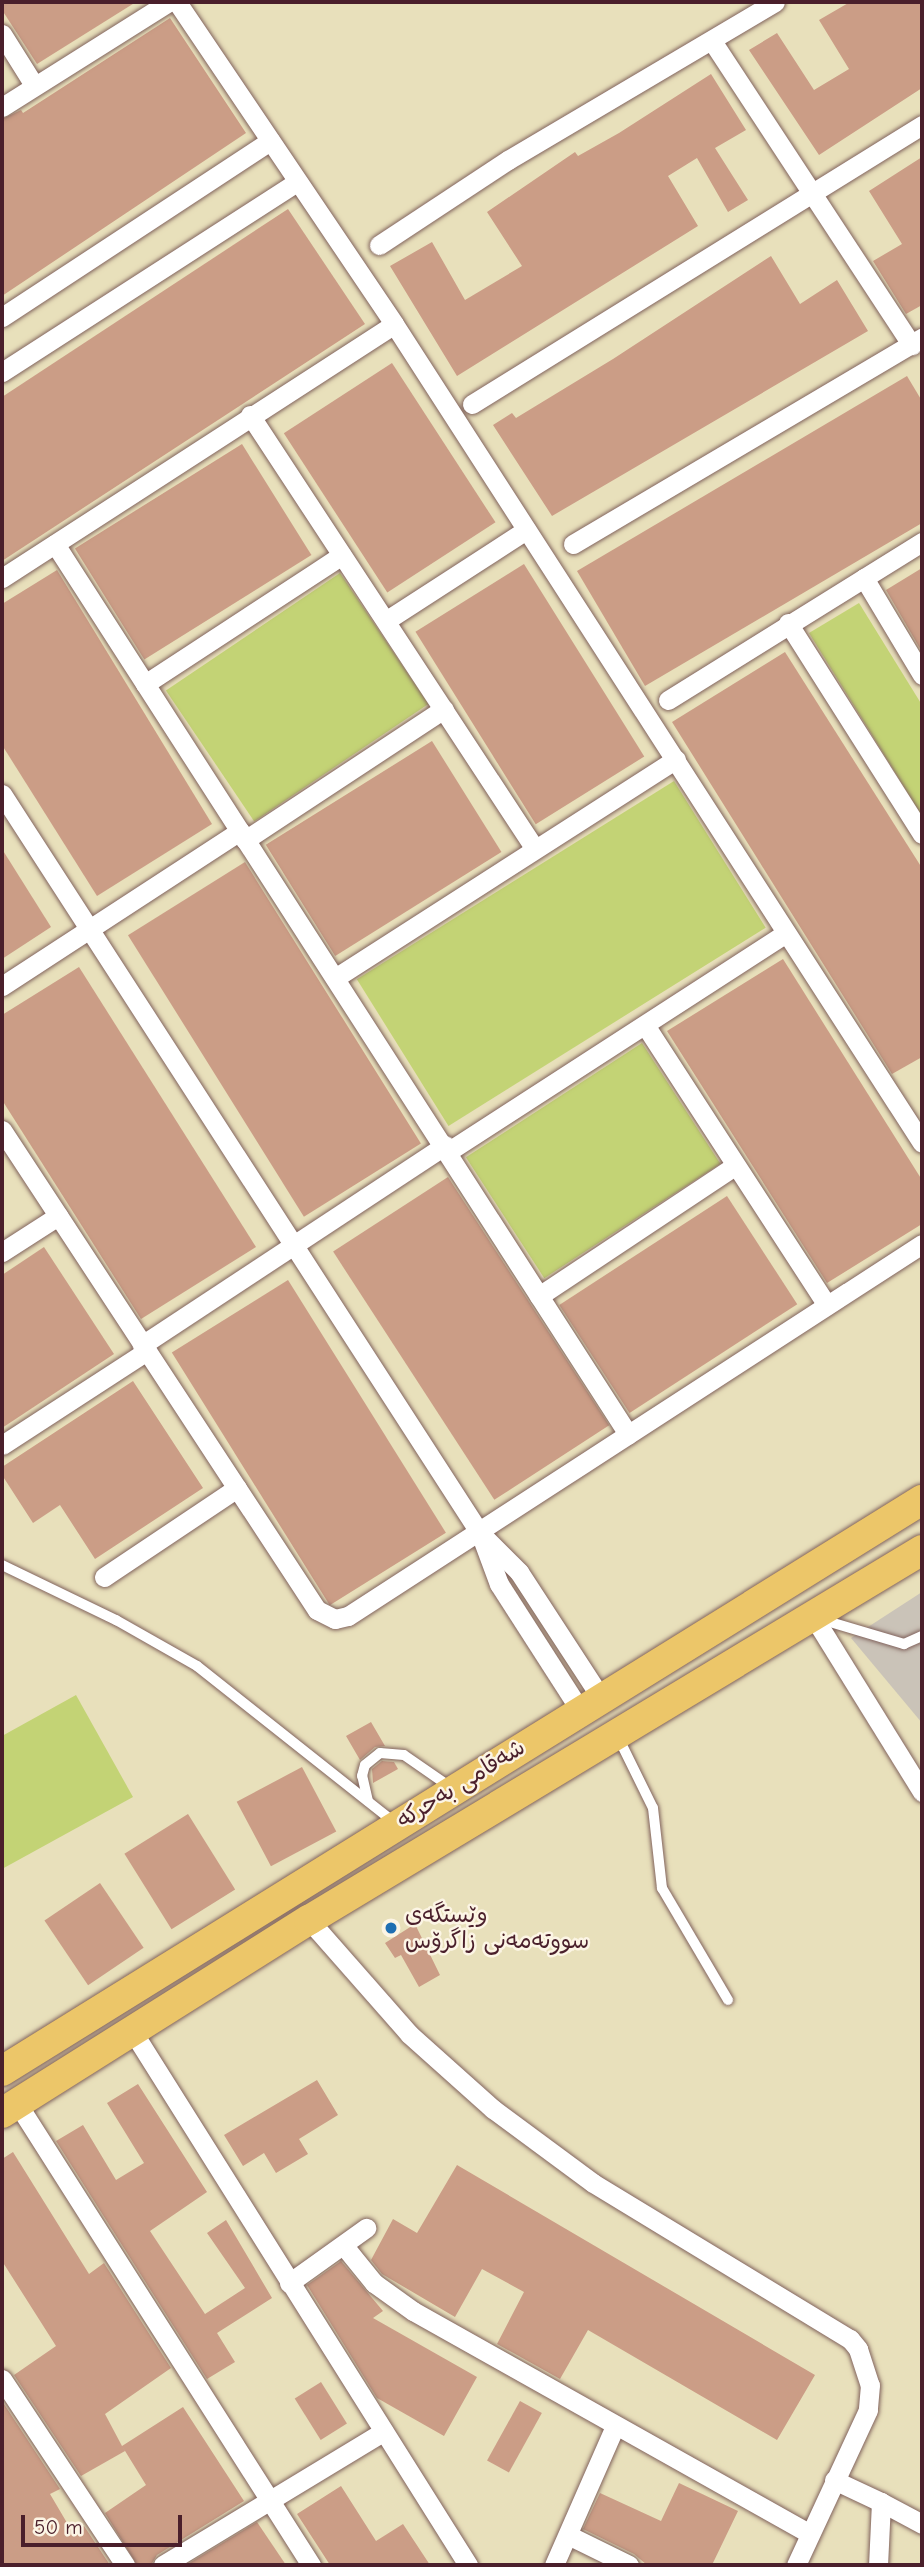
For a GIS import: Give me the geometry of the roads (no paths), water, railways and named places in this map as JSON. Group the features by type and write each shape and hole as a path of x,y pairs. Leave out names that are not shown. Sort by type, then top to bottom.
{"main road":[{"name":"شەقامی بەحرکە","path":"2,2071 922,1500"},
{"name":"شەقامی بەحرکە","path":"9,2108 309,1920 922,1549"}],"street":[{"path":"2,107 169,2"},
{"path":"177,2 394,324 922,1143"},
{"path":"379,244 508,160 775,2"},
{"path":"2,34 34,85"},
{"path":"573,544 919,343 814,194 712,41"},
{"path":"472,404 922,125"},
{"path":"2,317 270,142"},
{"path":"2,372 297,182"},
{"path":"2,578 394,324"},
{"path":"250,415 535,849"},
{"path":"387,620 526,530"},
{"path":"668,700 922,542"},
{"path":"55,544 447,1148 628,1434"},
{"path":"145,684 342,555"},
{"path":"864,578 922,675"},
{"path":"788,623 922,834"},
{"path":"2,986 444,709"},
{"path":"335,978 676,759"},
{"path":"2,794 479,1532 519,1572 591,1704"},
{"path":"2,1445 291,1245 645,1025 785,934"},
{"path":"645,1025 827,1304"},
{"path":"2,1130 317,1610 328,1618 348,1616 922,1244"},
{"path":"539,1296 735,1166"},
{"path":"2,1252 58,1216"},
{"path":"104,1577 237,1488"},
{"path":"813,1616 922,1792"},
{"path":"309,1920 409,2034 493,2109 635,2211 850,2339 868,2372 870,2397 796,2565"},
{"path":"133,2032 468,2565"},
{"path":"9,2108 311,2565"},
{"path":"289,2283 366,2228"},
{"path":"344,2246 393,2298 615,2426 809,2533"},
{"path":"2,2379 125,2565"},
{"path":"554,2565 615,2426"},
{"path":"163,2565 384,2431"},
{"path":"834,2480 922,2524"},
{"path":"878,2565 881,2502"},
{"path":"568,2535 629,2565"}],"lane":[{"path":"2,1565 116,1620 197,1667 397,1824"},
{"path":"813,1616 904,1644 922,1636"},
{"path":"617,1734 653,1808 662,1888 728,2000"},
{"path":"368,1801 362,1776 365,1765 380,1754 404,1755 453,1789"}],"place":[{"name":"وێستگەی سووتەمەنی زاگرۆس","path":"391,1928"}]}
